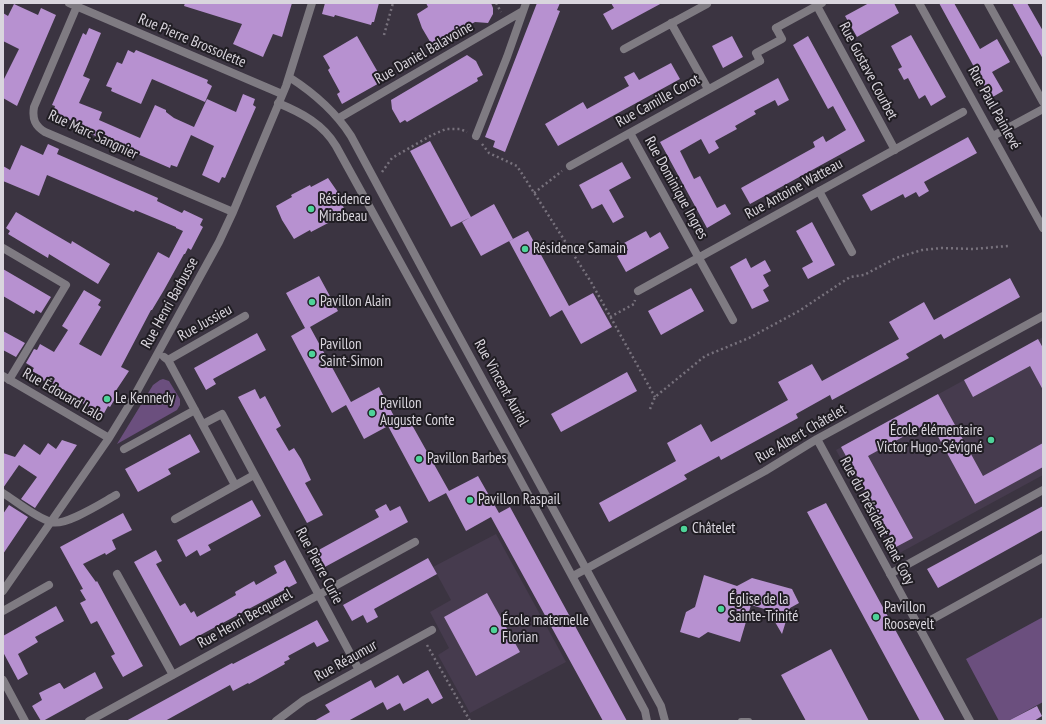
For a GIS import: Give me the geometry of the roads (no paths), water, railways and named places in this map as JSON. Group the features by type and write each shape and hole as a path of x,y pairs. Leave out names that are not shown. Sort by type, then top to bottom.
{"street":[{"name":"Rue Pierre Brossolette","path":"69,3 282,94"},
{"name":"Rue Henri Barbusse","path":"3,591 109,438 158,354 219,242 289,77 312,3"},
{"path":"476,136 507,57 526,3"},
{"name":"Rue Paul Painlevé","path":"920,3 1043,228"},
{"path":"988,3 1043,102"},
{"path":"624,49 707,4"},
{"name":"Rue Camille Corot","path":"570,166 760,61 756,53 782,39 776,28 820,4"},
{"name":"Rue Gustave Courbet","path":"820,4 895,150"},
{"name":"Rue Marc Sangnier","path":"77,6 34,107 33,114 38,127 45,132 233,212"},
{"name":"Rue Daniel Balavoine","path":"339,118 522,11"},
{"path":"672,23 708,89"},
{"name":"Rue Vincent Auriol","path":"289,77 318,97 339,118 351,136 444,310 661,706 665,721"},
{"name":"Rue Vincent Auriol","path":"278,103 306,116 322,128 333,140 573,576 645,711 647,721"},
{"path":"993,136 1043,108"},
{"name":"Rue Antoine Watteau","path":"638,291 963,112"},
{"name":"Rue Dominique Ingres","path":"630,132 732,320"},
{"path":"819,191 852,252"},
{"path":"3,248 66,285 6,378"},
{"name":"Rue Jussieu","path":"158,354 168,360 245,316"},
{"name":"Rue Albert Châtelet","path":"573,576 765,471 817,439 1043,316"},
{"path":"168,360 236,486"},
{"name":"Rue Édouard Lalo","path":"6,378 109,438"},
{"path":"124,449 195,410"},
{"name":"Rue Pierre Curie","path":"203,424 222,414 359,670"},
{"name":"Rue du Président René Coty","path":"817,439 970,721"},
{"path":"176,519 254,475"},
{"path":"890,574 1043,490"},
{"path":"3,493 50,522 56,523 65,522 116,495"},
{"name":"Rue Henri Becquerel","path":"89,721 416,542"},
{"path":"918,627 1043,558"},
{"path":"117,574 172,675"},
{"path":"3,611 49,585"},
{"name":"Rue Réaumur","path":"276,721 304,700 432,630"},
{"path":"3,680 25,721"}],"lane":[{"path":"741,721 749,721"}],"place":[{"name":"Résidence Mirabeau","path":"311,209"},
{"name":"Résidence Samain","path":"525,249"},
{"name":"Pavillon Alain","path":"312,302"},
{"name":"Pavillon Saint-Simon","path":"312,354"},
{"name":"Le Kennedy","path":"107,399"},
{"name":"Pavillon Auguste Conte","path":"372,413"},
{"name":"École élémentaire Victor Hugo-Sévigné","path":"991,440"},
{"name":"Pavillon Barbes","path":"419,459"},
{"name":"Pavillon Raspail","path":"470,500"},
{"name":"Châtelet","path":"684,529"},
{"name":"Église de la Sainte-Trinité","path":"721,609"},
{"name":"Pavillon Roosevelt","path":"876,617"},
{"name":"École maternelle Florian","path":"494,630"}]}
